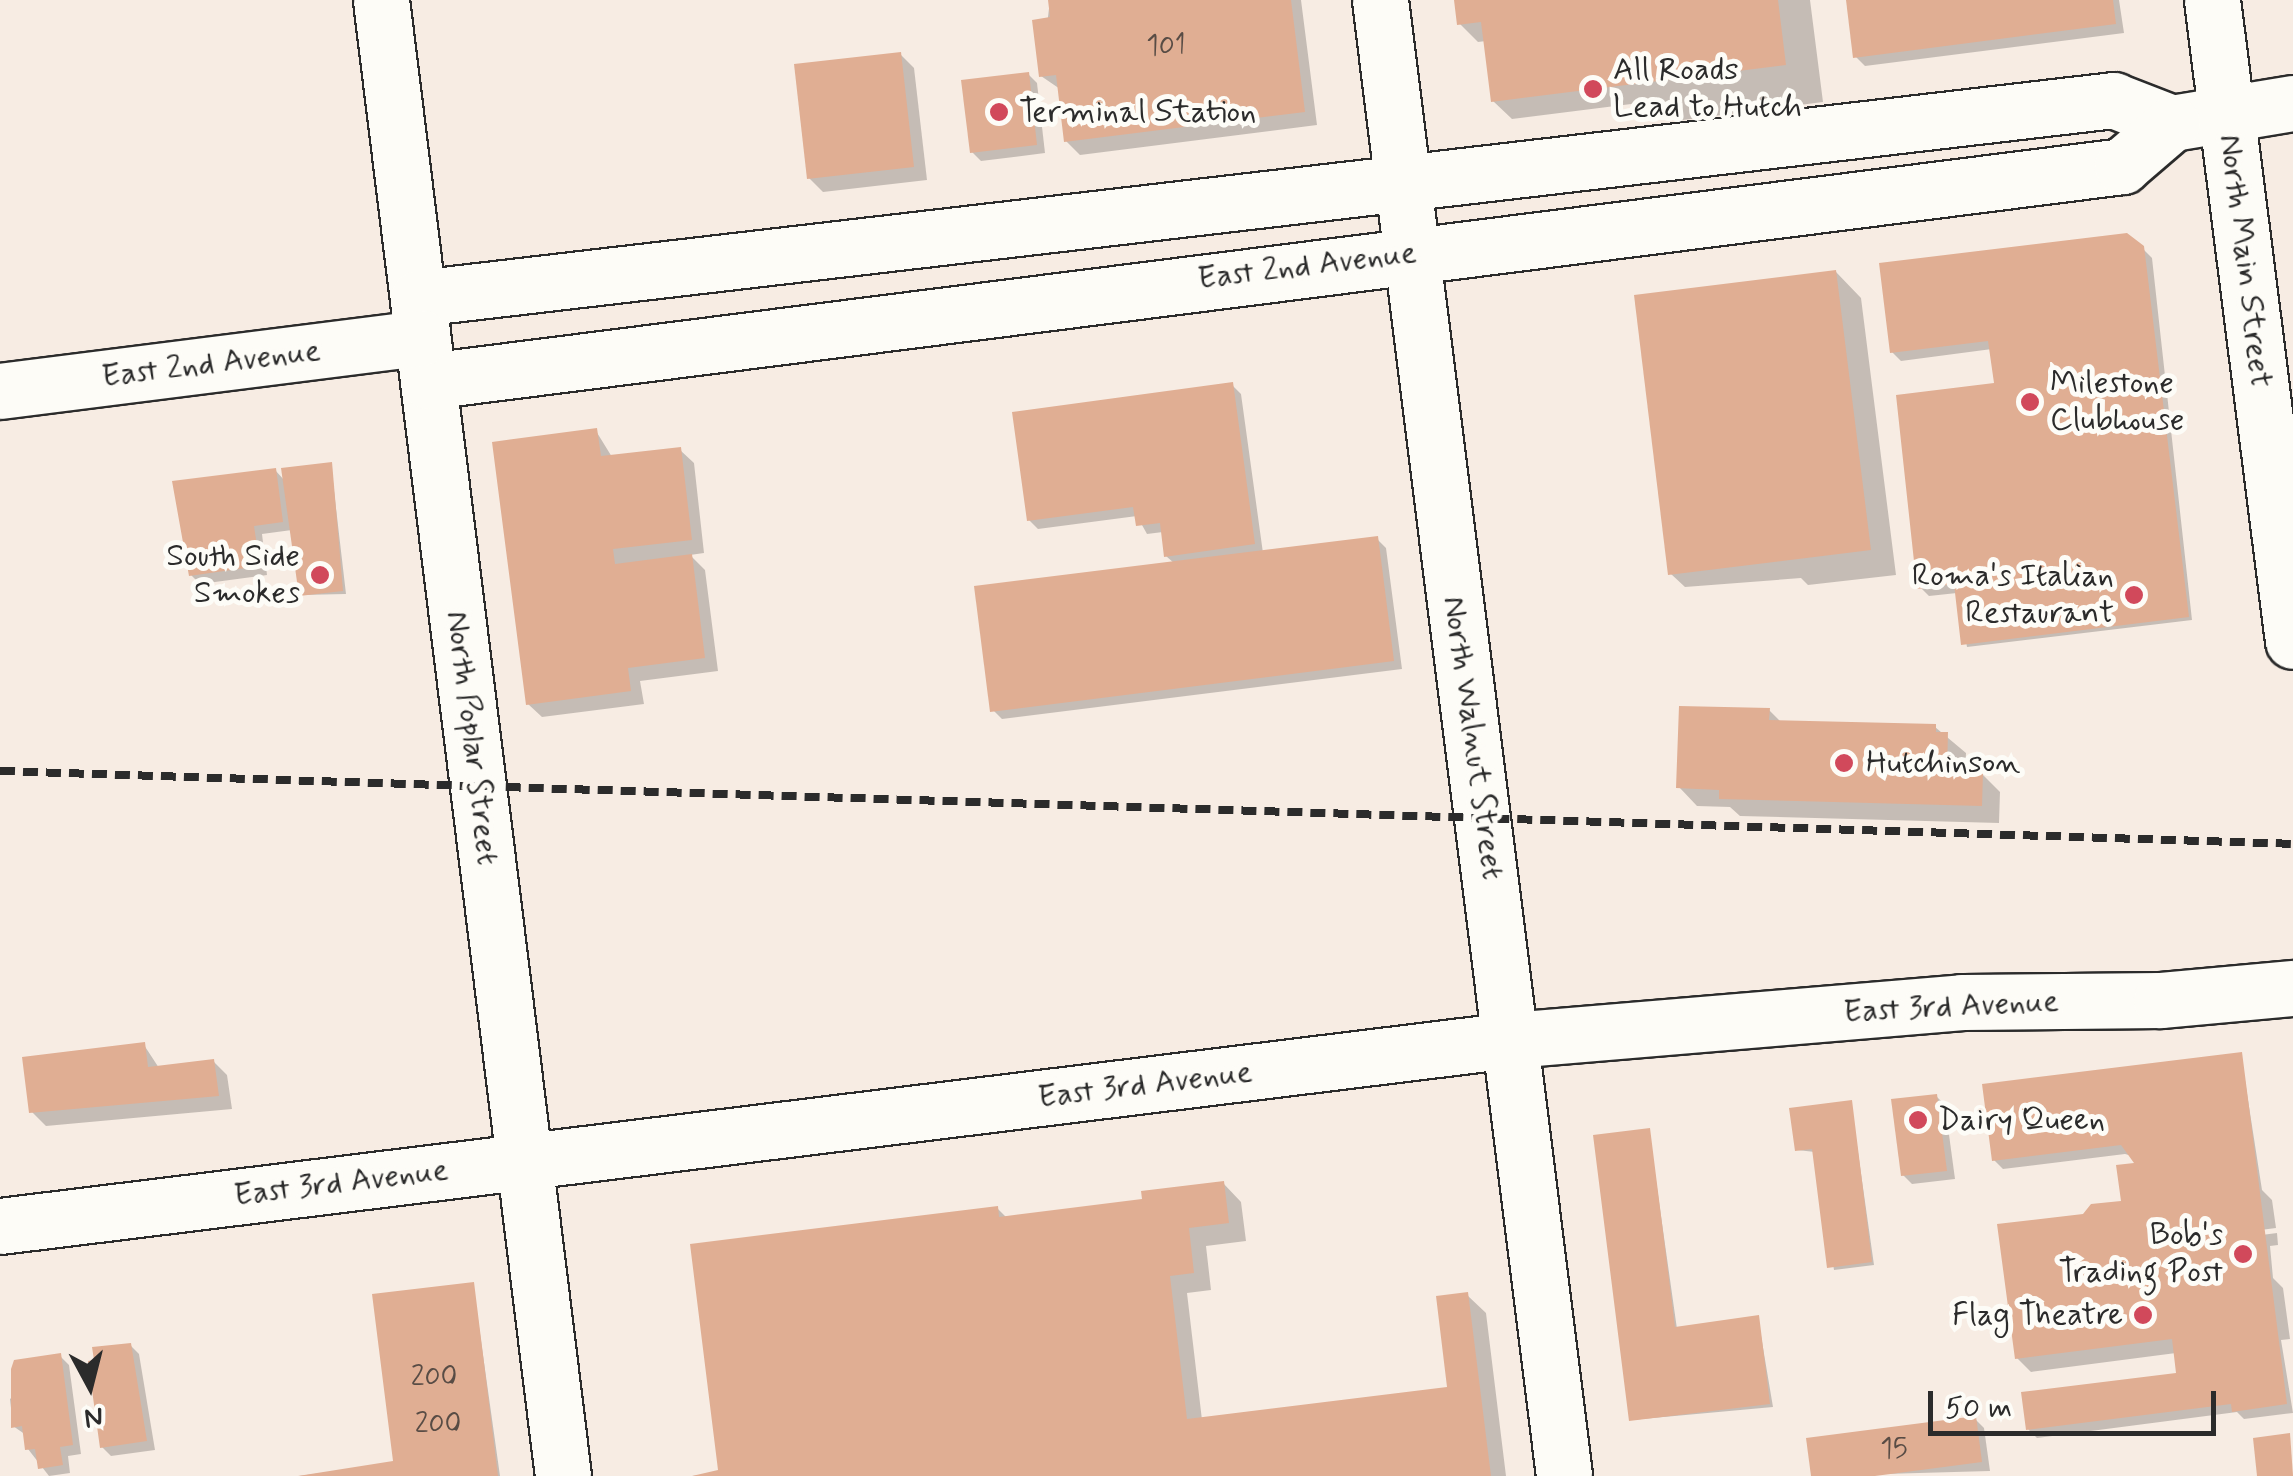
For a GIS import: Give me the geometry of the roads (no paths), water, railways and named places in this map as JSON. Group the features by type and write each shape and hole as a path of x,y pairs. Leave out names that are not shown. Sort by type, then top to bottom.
{"street":[{"name":"North Poplar Street","path":"381,0 563,1476"},
{"name":"North Walnut Street","path":"1380,0 1464,711 1511,1040 1564,1476"},
{"name":"North Main Street","path":"2212,0 2293,640"},
{"name":"East 2nd Avenue","path":"423,339 1402,183 2113,100 2172,123 2292,106"},
{"name":"East 2nd Avenue","path":"0,391 423,339 1411,252 2122,166 2172,123"},
{"name":"East 3rd Avenue","path":"0,1226 1511,1040 1962,1002 2161,1000 2293,988"}],"railway":[{"path":"0,771 2293,844"}],"place":[{"name":"All Roads Lead to Hutch","path":"1593,89"},
{"name":"Terminal Station","path":"999,112"},
{"name":"Milestone Clubhouse","path":"2030,402"},
{"name":"South Side Smokes","path":"320,575"},
{"name":"Roma's Italian Restaurant","path":"2134,595"},
{"name":"Hutchinson","path":"1844,763"},
{"name":"Dairy Queen","path":"1918,1120"},
{"name":"Bob's Trading Post","path":"2243,1254"},
{"name":"Flag Theatre","path":"2143,1315"}]}
